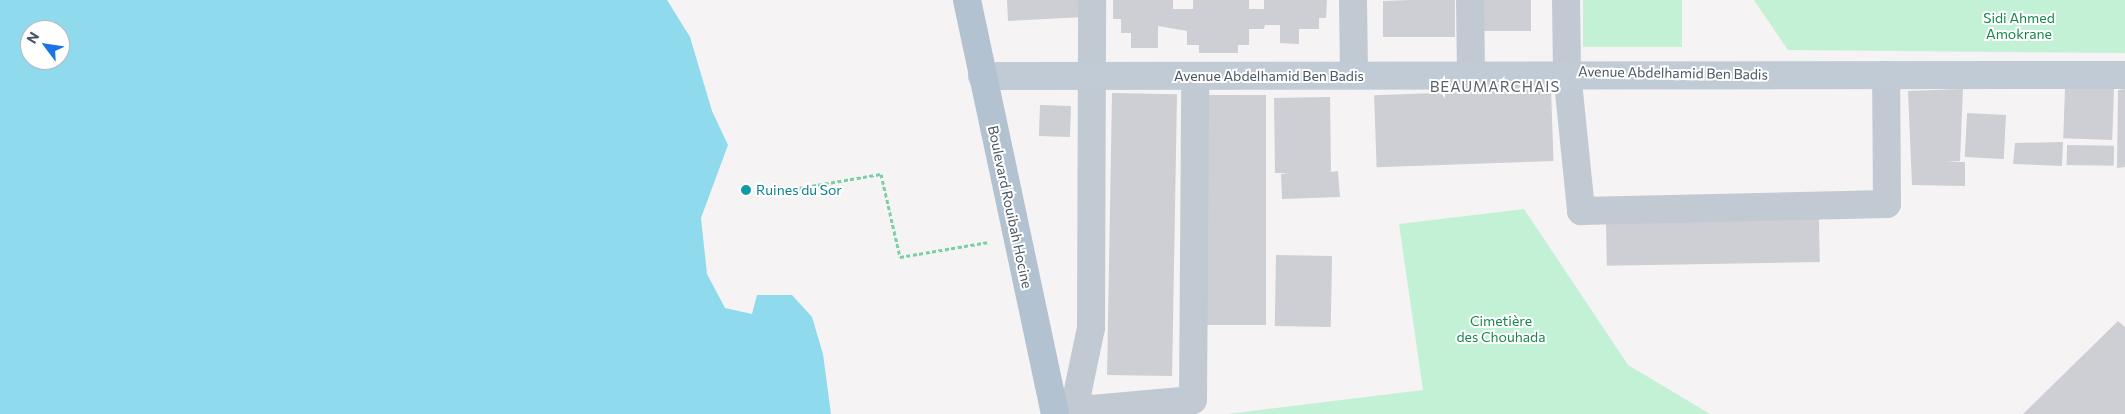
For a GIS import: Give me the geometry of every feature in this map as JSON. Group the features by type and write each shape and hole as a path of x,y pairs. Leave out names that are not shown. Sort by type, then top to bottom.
{"main road":[{"name":"Boulevard Rouibah Hocine","path":"967,0 1016,236 1068,411"},
{"name":"Avenue Abdelhamid Ben Badis","path":"982,76 1354,76 1566,72 2125,75"}],"street":[{"path":"1092,0 1091,328 1068,411 1193,400 1195,76"},
{"path":"1353,0 1354,76"},
{"path":"1470,0 1471,75"},
{"path":"1566,0 1566,72 1581,211 1887,204 1886,75"}],"path":[{"path":"799,188 881,174 900,257 1016,236"}],"green space":[{"path":"1583,0 1682,0 1682,47 1583,47"},
{"name":"Sidi Ahmed Amokrane","path":"1754,0 2125,0 2125,53 1788,50"},
{"name":"Cimetière des Chouhada","path":"1524,209 1628,365 1710,414 1227,414 1423,390 1399,224"}],"water":[{"path":"0,0 667,0 690,37 712,111 728,145 701,218 707,274 725,308 752,314 757,295 792,295 812,317 823,354 831,414 0,414"}],"building":[{"path":"1007,0 1083,0 1084,17 1008,21"},
{"path":"1113,0 1173,0 1173,9 1193,9 1193,0 1249,0 1249,9 1264,9 1264,0 1327,0 1326,18 1319,18 1319,29 1299,29 1299,44 1280,43 1280,25 1265,25 1264,29 1249,29 1249,45 1238,45 1238,53 1199,53 1199,45 1187,45 1187,31 1158,26 1158,48 1131,48 1131,33 1121,33 1121,19 1113,19"},
{"path":"1455,0 1455,37 1383,37 1383,1"},
{"path":"1482,0 1531,0 1531,31 1482,31"},
{"path":"2065,87 2114,89 2112,140 2063,138"},
{"path":"1551,89 1554,161 1377,167 1374,95"},
{"path":"1963,89 1960,161 1946,162 1965,162 1965,186 1912,185 1908,91"},
{"path":"2125,89 2125,167 2117,168 2118,90"},
{"path":"1112,93 1177,94 1172,376 1107,375"},
{"path":"1207,95 1266,95 1266,325 1207,325"},
{"path":"1330,97 1331,172 1338,171 1340,197 1282,199 1281,174 1289,173 1275,173 1274,98"},
{"path":"1040,105 1071,106 1070,137 1039,136"},
{"path":"1967,113 2006,115 2004,159 1965,157"},
{"path":"2063,142 2062,166 2013,164 2015,143"},
{"path":"2067,145 2114,146 2114,166 2067,165"},
{"path":"1819,218 1820,262 1607,266 1606,222"},
{"path":"1276,255 1332,256 1331,327 1275,326"},
{"path":"2118,321 2125,327 2125,414 2023,414"}],"place":[{"name":"Ruines du Sor","path":"746,190"}],"district":[{"name":"BEAUMARCHAIS","path":"1495,87"}]}
